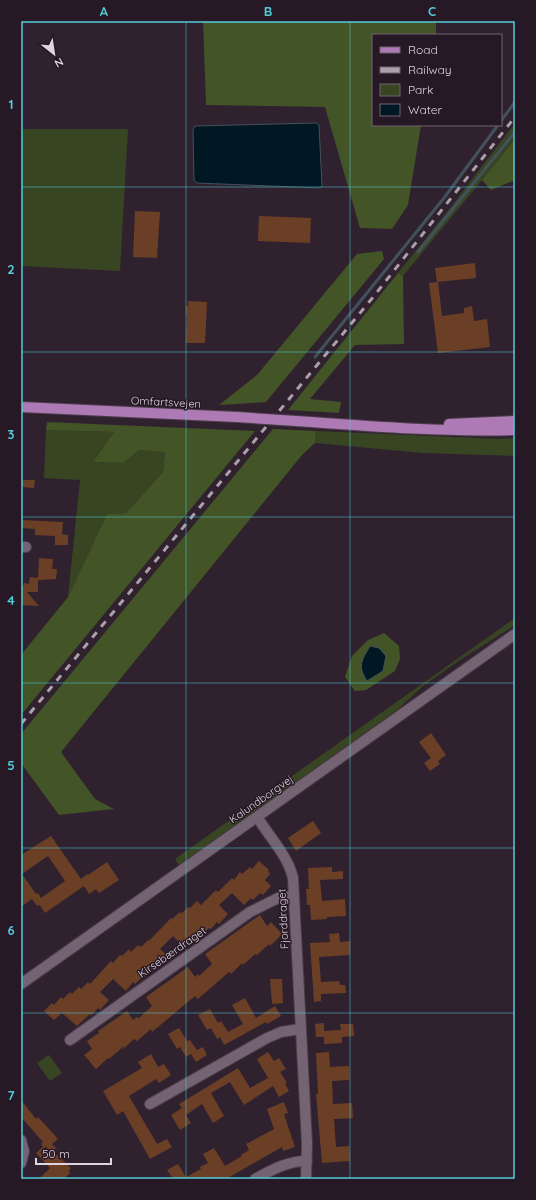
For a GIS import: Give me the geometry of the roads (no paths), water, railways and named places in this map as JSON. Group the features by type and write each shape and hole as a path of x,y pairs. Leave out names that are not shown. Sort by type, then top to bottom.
{"main road":[{"name":"Omfartsvejen","path":"21,407 237,417 388,428 464,431 515,430"},
{"name":"Omfartsvejen","path":"310,422 463,424 515,421"}],"street":[{"name":"Kalundborgvej","path":"21,984 515,634"},
{"name":"Fjorddraget","path":"257,817 289,866 293,878 307,1161 306,1179"},
{"name":"Kirsebærdraget","path":"70,1040 250,912 280,897 294,896"},
{"path":"150,1104 267,1038 281,1032 300,1029"},
{"path":"21,1140 24,1151 21,1163"},
{"path":"255,1179 286,1164 296,1161 307,1161"}],"water":[{"path":"316,123 319,125 322,186 319,188 197,183 194,180 193,130 195,126"},
{"path":"370,646 379,648 386,656 383,671 367,681 361,667 363,659"}],"waterway":[{"path":"502,120 515,102"},
{"path":"315,357 444,198 497,126"},
{"path":"418,252 515,132"}],"railway":[{"path":"21,724 374,296 515,117"}]}
